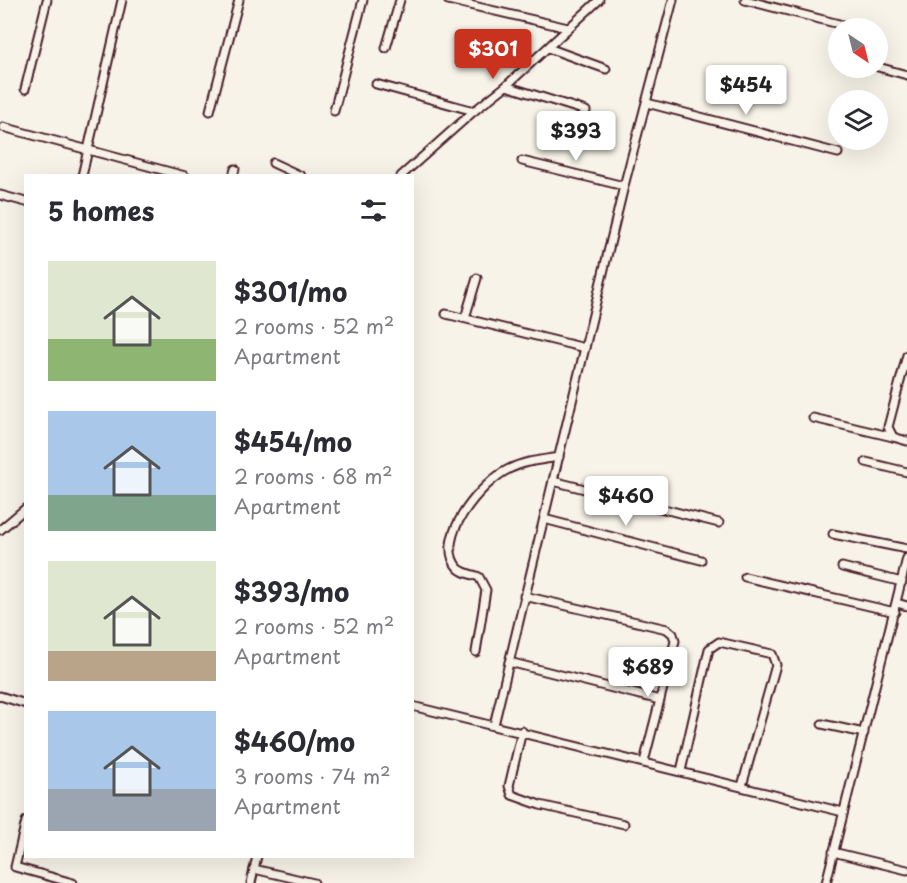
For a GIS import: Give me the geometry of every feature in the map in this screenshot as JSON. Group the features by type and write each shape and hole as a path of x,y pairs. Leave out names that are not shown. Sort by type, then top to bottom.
{"street":[{"path":"26,89 47,0"},
{"path":"83,174 123,0"},
{"path":"210,111 239,0"},
{"path":"334,111 363,0"},
{"path":"386,48 400,0"},
{"path":"448,0 568,28"},
{"path":"403,174 474,111 506,86 599,0"},
{"path":"494,725 624,186 673,0"},
{"path":"745,0 828,21"},
{"path":"548,48 606,69"},
{"path":"888,70 907,75"},
{"path":"376,84 474,111"},
{"path":"506,86 586,111"},
{"path":"647,103 838,153"},
{"path":"3,127 178,174"},
{"path":"522,161 624,186"},
{"path":"273,163 297,174"},
{"path":"0,195 24,201"},
{"path":"465,318 477,278"},
{"path":"446,314 585,348"},
{"path":"893,437 888,428 907,355"},
{"path":"813,418 907,441"},
{"path":"476,652 486,590 479,577 463,572 456,564 452,546 458,523 470,502 508,469 559,457"},
{"path":"866,462 907,472"},
{"path":"553,481 719,523"},
{"path":"0,530 24,510"},
{"path":"544,519 701,560"},
{"path":"833,534 907,549"},
{"path":"826,883 907,558"},
{"path":"842,567 902,582"},
{"path":"745,577 895,612"},
{"path":"524,596 667,629 673,634 675,641 644,762"},
{"path":"897,603 907,606"},
{"path":"681,771 709,649 719,642 772,654 776,665 742,786"},
{"path":"509,663 660,700"},
{"path":"0,696 24,703"},
{"path":"414,706 522,731 843,812"},
{"path":"822,724 864,733"},
{"path":"522,731 508,786 512,795 540,805 624,824"},
{"path":"24,829 15,867 73,883"},
{"path":"834,852 907,870"},
{"path":"251,883 257,858"},
{"path":"254,869 314,883"}]}
